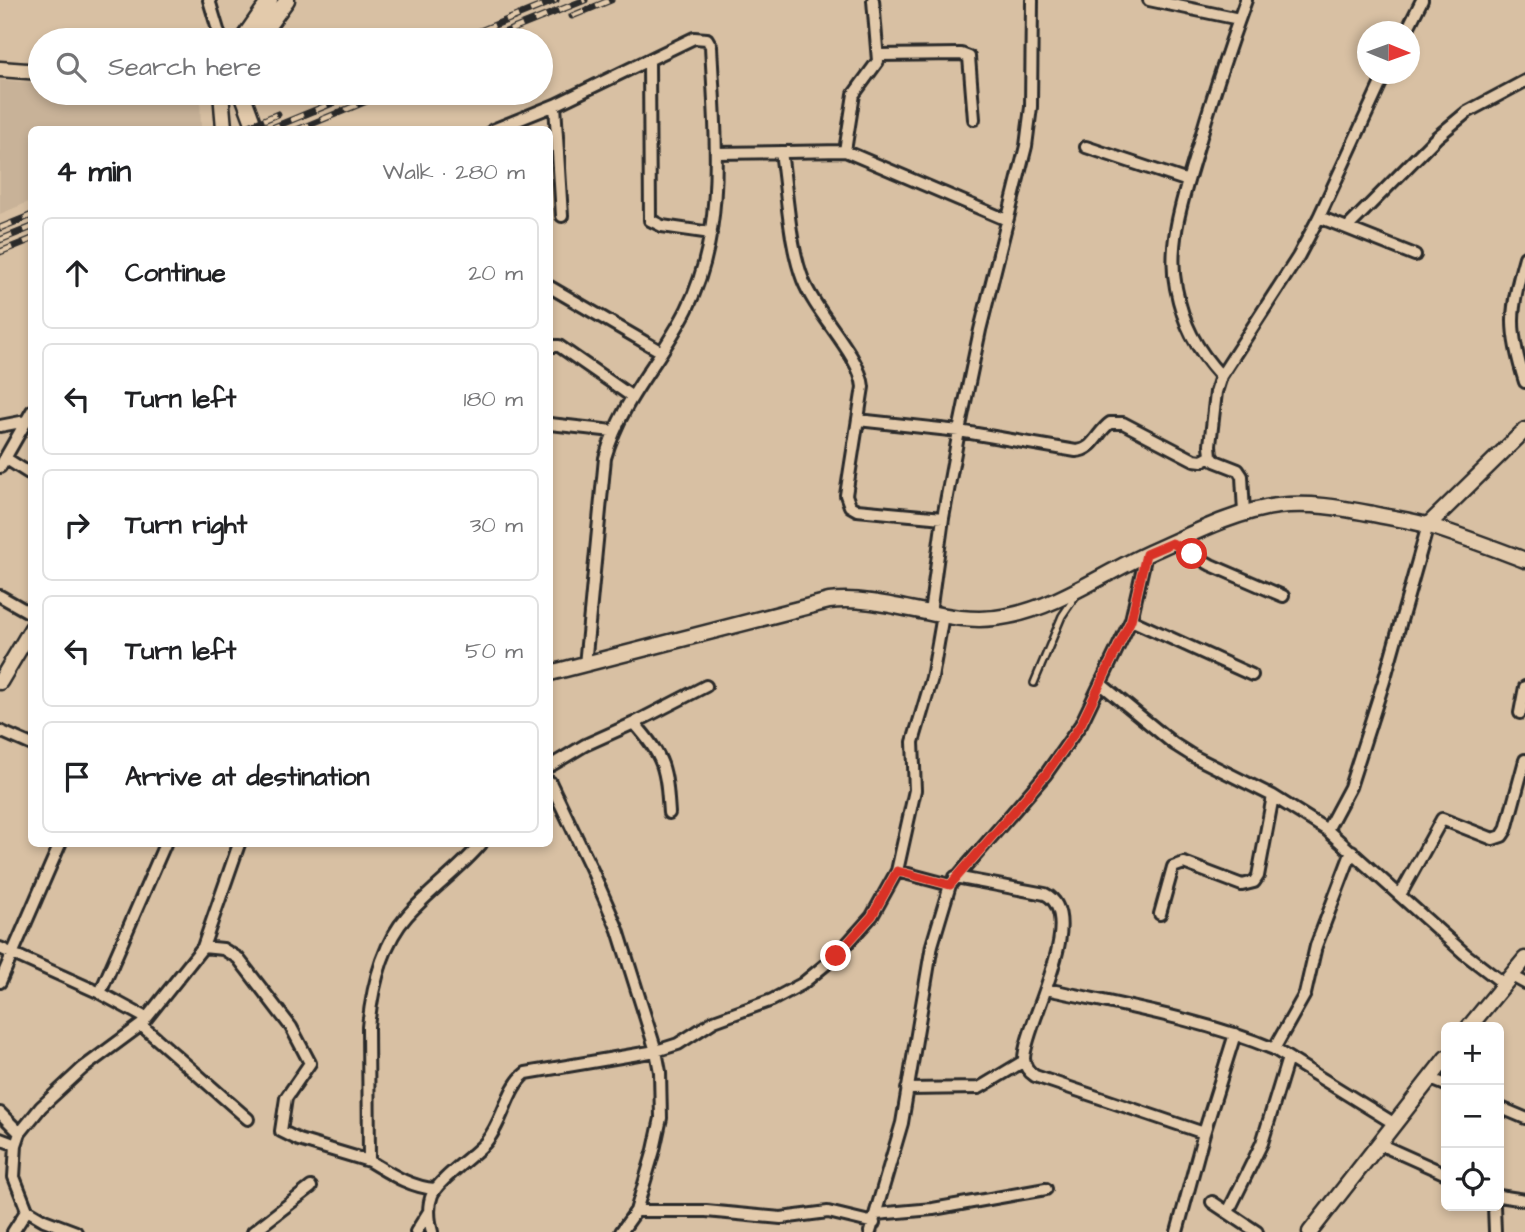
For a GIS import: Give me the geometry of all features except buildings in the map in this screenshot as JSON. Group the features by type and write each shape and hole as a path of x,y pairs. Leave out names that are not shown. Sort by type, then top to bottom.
{"street":[{"path":"209,0 217,28"},
{"path":"250,28 270,0"},
{"path":"267,28 287,0"},
{"path":"845,151 853,94 876,66 878,55 873,0"},
{"path":"416,1232 428,1213 435,1189 485,1143 505,1112 514,1084 526,1073 656,1051 690,1038 714,1021 772,1000 802,984 836,956 872,916 897,871 915,790 913,742 932,678 943,518 980,330 1026,146 1031,107 1032,0"},
{"path":"1150,0 1239,19"},
{"path":"1221,376 1201,354 1187,327 1175,286 1174,255 1176,228 1188,181 1246,0"},
{"path":"1412,21 1422,0"},
{"path":"503,126 555,105 694,38 708,39 711,46 716,153 711,233 700,281 686,312 631,396 612,431 605,458 585,665"},
{"path":"878,55 961,54 969,57 974,120"},
{"path":"649,61 650,220 662,226 711,233"},
{"path":"0,69 28,71"},
{"path":"1347,228 1437,137 1467,112 1525,81"},
{"path":"1244,513 1242,477 1238,470 1215,461 1211,456 1213,412 1221,376 1298,257 1380,84"},
{"path":"222,105 225,126"},
{"path":"246,105 252,120"},
{"path":"555,105 562,216"},
{"path":"1086,148 1188,181"},
{"path":"716,153 845,151 1007,220"},
{"path":"781,152 796,257 802,279 825,320 859,367 862,377 863,387 846,495 850,506 858,510 943,518"},
{"path":"1319,217 1415,255"},
{"path":"1525,257 1512,316 1516,352 1525,382"},
{"path":"553,289 660,351"},
{"path":"553,346 559,346 631,396"},
{"path":"0,426 28,416"},
{"path":"28,418 2,463 28,473"},
{"path":"858,420 959,431 1084,450 1104,427 1110,423 1122,423 1194,460 1202,461 1211,456"},
{"path":"553,424 612,431"},
{"path":"1327,830 1350,787 1384,681 1428,525 1525,430"},
{"path":"553,672 829,601 850,599 937,614 1007,617 1081,589 1146,554 1244,513 1276,506 1326,505 1428,525 1525,560"},
{"path":"1172,543 1211,565 1283,596"},
{"path":"873,1223 902,1124 932,945 952,881 1063,753 1101,684 1131,620 1146,554"},
{"path":"0,596 28,612"},
{"path":"1131,620 1252,675"},
{"path":"0,682 28,635"},
{"path":"1101,684 1174,744 1273,796 1327,830 1465,954 1514,981"},
{"path":"553,764 585,745 706,686"},
{"path":"1520,713 1525,687"},
{"path":"634,723 652,743 664,764 669,813"},
{"path":"0,731 28,743"},
{"path":"1400,895 1442,819 1493,839 1502,836 1525,760"},
{"path":"553,788 593,870 618,930 656,1051 661,1083 661,1118 636,1211 621,1232"},
{"path":"1160,914 1174,867 1179,863 1242,885 1254,882 1258,876 1273,796"},
{"path":"0,982 59,847"},
{"path":"100,993 164,847"},
{"path":"76,1232 44,1220 27,1210 14,1177 16,1145 20,1133 41,1107 83,1069 144,1021 203,947 238,847"},
{"path":"369,1161 368,1027 374,985 383,959 405,918 462,866 478,847"},
{"path":"1274,1049 1305,994 1315,946 1352,851"},
{"path":"897,871 1045,894 1052,899 1059,917 1059,936 1047,989 1026,1045 1024,1061 1027,1069 1035,1076 1204,1133"},
{"path":"203,947 223,949 238,958 291,1027 310,1063 286,1098 281,1131 299,1140 369,1161 419,1188 435,1189"},
{"path":"0,948 100,993 144,1021 248,1119"},
{"path":"1474,1022 1514,981 1525,959"},
{"path":"1047,989 1234,1034 1274,1049 1395,1124"},
{"path":"1177,1232 1234,1034"},
{"path":"1228,1212 1262,1143 1288,1058"},
{"path":"907,1089 979,1088 1024,1061"},
{"path":"1310,1232 1441,1065"},
{"path":"1431,1079 1441,1083"},
{"path":"1504,1109 1525,1118"},
{"path":"0,1113 20,1133"},
{"path":"0,1139 16,1145"},
{"path":"1379,1144 1441,1172"},
{"path":"253,1232 311,1187"},
{"path":"636,1211 706,1211 781,1218 828,1212 873,1223 933,1209 1046,1189"},
{"path":"1504,1197 1525,1200"},
{"path":"1212,1202 1257,1232"},
{"path":"13,1232 27,1210"},
{"path":"1494,1211 1495,1232"},
{"path":"428,1213 432,1232"}],"lane":[{"path":"1034,683 1062,616 1081,589"}],"shaded area":[{"path":"0,80 28,82 28,105 200,105 201,126 28,126 28,202 0,214"}],"railway":[{"path":"487,28 556,0"},
{"path":"516,28 585,0"},
{"path":"572,16 611,0"},
{"path":"277,126 328,105"},
{"path":"307,126 357,105"},
{"path":"250,126 278,114"},
{"path":"0,228 28,217"},
{"path":"0,240 28,229"},
{"path":"0,252 28,241"}],"route":[{"path":"836,956 872,916 897,871 950,885 1046,774 1081,724 1131,620 1146,554 1172,543 1192,554"}]}
